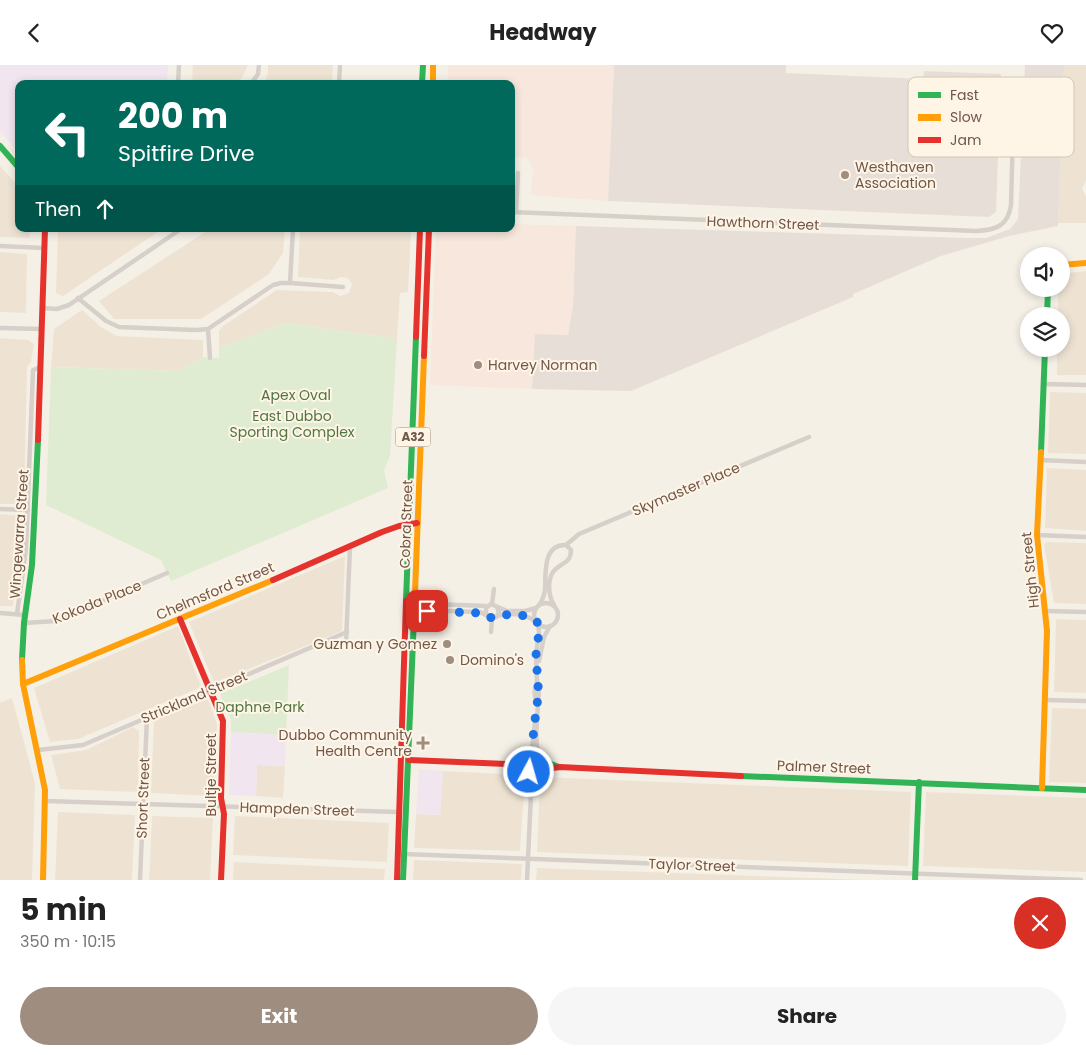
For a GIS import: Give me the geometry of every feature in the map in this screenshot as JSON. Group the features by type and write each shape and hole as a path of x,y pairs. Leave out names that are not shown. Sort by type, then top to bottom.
{"main road":[{"path":"422,80 423,65"},
{"path":"433,80 434,65"},
{"path":"0,147 15,164"},
{"name":"Wingewarra Street","path":"43,880 44,783 23,683 22,661 24,623 32,565 35,510 44,232"},
{"name":"Cobra Street","path":"397,880 408,523 420,232"},
{"name":"Cobra Street","path":"403,880 416,607 417,523 429,232"},
{"path":"1070,264 1086,263"},
{"name":"High Street","path":"1042,788 1047,611 1037,547 1037,535 1045,357"},
{"name":"Chelmsford Street","path":"23,683 32,681 180,619 391,528 408,523 417,523"},
{"name":"Bultje Street","path":"180,619 223,721 221,798 224,814 221,880"},
{"path":"400,779 403,765 409,760 507,764 526,768 532,773 539,770 541,765 539,759 535,757 507,764"},
{"path":"526,768 527,759"},
{"name":"Palmer Street","path":"539,759 560,767"},
{"name":"Palmer Street","path":"539,770 560,767 800,779 918,782 1086,790"},
{"path":"405,823 403,817 398,812 403,807 408,773"},
{"path":"915,877 918,782"}],"street":[{"path":"178,80 179,65"},
{"path":"254,80 258,74 259,65"},
{"path":"339,80 340,65"},
{"name":"Hawthorn Street","path":"515,212 976,231 1000,226 1010,217 1012,157"},
{"path":"515,202 518,173"},
{"path":"42,308 57,309 69,305 177,232"},
{"path":"290,283 293,232"},
{"path":"0,246 44,248"},
{"path":"78,298 106,321 119,327 196,330 208,329 273,285 290,283 343,287"},
{"path":"0,327 42,329"},
{"path":"208,329 210,357"},
{"name":"Wingewarra Street","path":"17,614 26,557 33,370 41,367"},
{"path":"1044,384 1086,385"},
{"name":"Skymaster Place","path":"538,607 544,593 548,557 555,548 566,545 579,535 809,437"},
{"path":"1040,460 1086,462"},
{"path":"0,509 35,510"},
{"path":"1037,535 1086,537"},
{"path":"527,759 532,746 539,699 538,665 544,637 558,618 558,611 550,596 550,580 555,569 566,563 570,558 571,550 566,545"},
{"path":"346,643 350,547"},
{"name":"Kokoda Place","path":"24,623 56,621 168,573"},
{"path":"492,606 494,589"},
{"path":"416,607 492,606 507,611 521,611 546,603 554,605"},
{"path":"406,606 480,613 494,617 521,615 544,627 551,626"},
{"path":"486,615 485,610 492,606"},
{"path":"491,632 494,617 499,613 492,606"},
{"path":"538,607 534,615 539,632 536,655 538,665"},
{"path":"1047,611 1086,613"},
{"path":"0,613 25,615"},
{"name":"Strickland Street","path":"38,750 83,745 346,632"},
{"path":"1045,700 1086,701"},
{"name":"Short Street","path":"140,880 147,717"},
{"path":"536,718 539,759"},
{"path":"528,880 532,773"},
{"name":"Hampden Street","path":"45,801 398,812"},
{"path":"397,863 404,854"},
{"name":"Taylor Street","path":"404,854 915,877 1081,880"}],"shaded area":[{"path":"0,65 168,65 167,80 15,80 15,148 0,131"},
{"path":"193,65 248,65 239,80 192,80"},
{"path":"268,65 333,65 332,80 265,80"},
{"path":"448,65 614,65 608,201 531,195 533,170 531,163 526,158 515,157 515,80 448,80"},
{"path":"614,65 786,65 786,73 908,78 908,157 998,157 996,212 989,217 608,201"},
{"path":"1025,65 1065,65 1063,77 1024,77"},
{"path":"1065,65 1086,65 1086,180 1082,189 1086,196 1086,223 1058,223 1060,157 1074,157 1074,77 1063,76"},
{"path":"924,71 1001,74 1001,77 923,77"},
{"path":"1021,157 1060,157 1058,226 1009,236 941,256 853,294 853,297 631,391 532,389 535,334 568,335 573,305 576,226 986,238 1010,229 1018,219"},
{"path":"0,166 15,183 15,232 30,232 29,238 0,237"},
{"path":"515,224 576,226 573,305 568,335 535,334 532,389 430,385 436,232 515,232"},
{"path":"58,232 158,232 63,296 56,293"},
{"path":"205,232 285,232 283,253 269,274 201,319 114,319 99,301"},
{"path":"300,232 411,232 408,292 400,293 397,339 285,323 219,348 219,331 223,326 277,290 333,292 340,296 349,293 352,284 348,278 341,277 333,280 298,277"},
{"path":"0,252 27,254 26,313 0,312"},
{"path":"1086,271 1086,375 1057,375 1057,357 1070,357 1070,307 1058,307 1058,297 1070,297 1070,273"},
{"path":"82,310 101,327 117,336 203,340 203,357 179,371 51,367 54,329"},
{"path":"0,338 28,340 34,344 31,362 27,367 24,501 20,504 0,504"},
{"path":"1050,392 1086,393 1086,454 1048,453"},
{"path":"1047,468 1086,470 1086,531 1045,528"},
{"path":"0,514 23,516 13,606 0,606"},
{"path":"1048,542 1086,543 1086,604 1054,603 1044,544"},
{"path":"345,556 342,631 214,683 189,622"},
{"path":"1056,619 1086,620 1086,693 1054,692"},
{"path":"178,626 201,687 78,739 50,742 34,688"},
{"path":"12,698 35,783 32,880 0,880 0,703"},
{"path":"208,699 217,724 213,796 151,793 154,719"},
{"path":"1052,708 1086,709 1086,783 1049,782"},
{"path":"133,727 139,731 138,792 60,789 51,755 86,750"},
{"path":"231,732 286,735 285,766 257,765 256,796 229,795"},
{"path":"257,765 285,766 283,798 256,796"},
{"path":"419,769 443,771 440,815 416,814"},
{"path":"443,771 525,775 520,851 414,848 416,814 440,815"},
{"path":"540,777 911,792 908,866 537,852"},
{"path":"926,792 1086,798 1086,872 923,866"},
{"path":"58,812 135,815 132,880 55,880"},
{"path":"152,816 213,818 210,880 149,880"},
{"path":"235,816 389,823 387,862 233,855"},
{"path":"414,860 522,864 521,880 413,880"},
{"path":"234,862 385,869 384,880 233,880"},
{"path":"537,868 868,880 536,880"}],"green space":[{"name":"East Dubbo Sporting Complex","path":"285,323 397,339 390,456 384,470 388,488 171,581 161,560 46,505 51,367 179,371 203,357 219,358 219,348"},
{"name":"Daphne Park","path":"289,665 286,735 231,732 231,720 220,694"}],"traffic: fast":[{"path":"422,80 423,65"},
{"path":"0,146 15,163"},
{"path":"1047,307 1048,297"},
{"path":"406,601 416,337"},
{"path":"1041,452 1045,357"},
{"path":"22,660 24,623 32,565 38,440"},
{"path":"403,880 415,593"},
{"path":"540,760 559,767"},
{"path":"741,776 1086,790"},
{"path":"915,880 919,782"}],"traffic: slow":[{"path":"433,65 433,80"},
{"path":"1070,264 1086,263"},
{"path":"415,593 424,356"},
{"path":"1041,452 1037,535 1047,631 1042,788"},
{"path":"23,684 273,580"},
{"path":"22,660 23,684 45,790 43,880"},
{"path":"530,757 536,757 541,762 541,765 539,771 530,773 525,768 525,762 530,757"}],"traffic: jam":[{"path":"38,440 45,232"},
{"path":"416,337 420,232"},
{"path":"424,356 429,232"},
{"path":"273,580 382,532 399,526 417,523"},
{"path":"397,880 406,601"},
{"path":"180,619 223,721 221,798 224,814 221,880"},
{"path":"409,760 507,764 526,768"},
{"path":"539,770 560,767 741,776"}],"place":[{"name":"Westhaven Association","path":"845,175"},
{"name":"Harvey Norman","path":"478,365"},
{"name":"Guzman y Gomez","path":"447,644"},
{"name":"Domino's","path":"450,660"},
{"name":"Dubbo Community Health Centre","path":"423,743"}],"route":[{"path":"427,611 480,613 490,618 508,614 521,615 538,623 539,632 536,655 539,699 532,750 525,763 529,772"}],"park label":[{"name":"Apex Oval","path":"296,395"}]}
